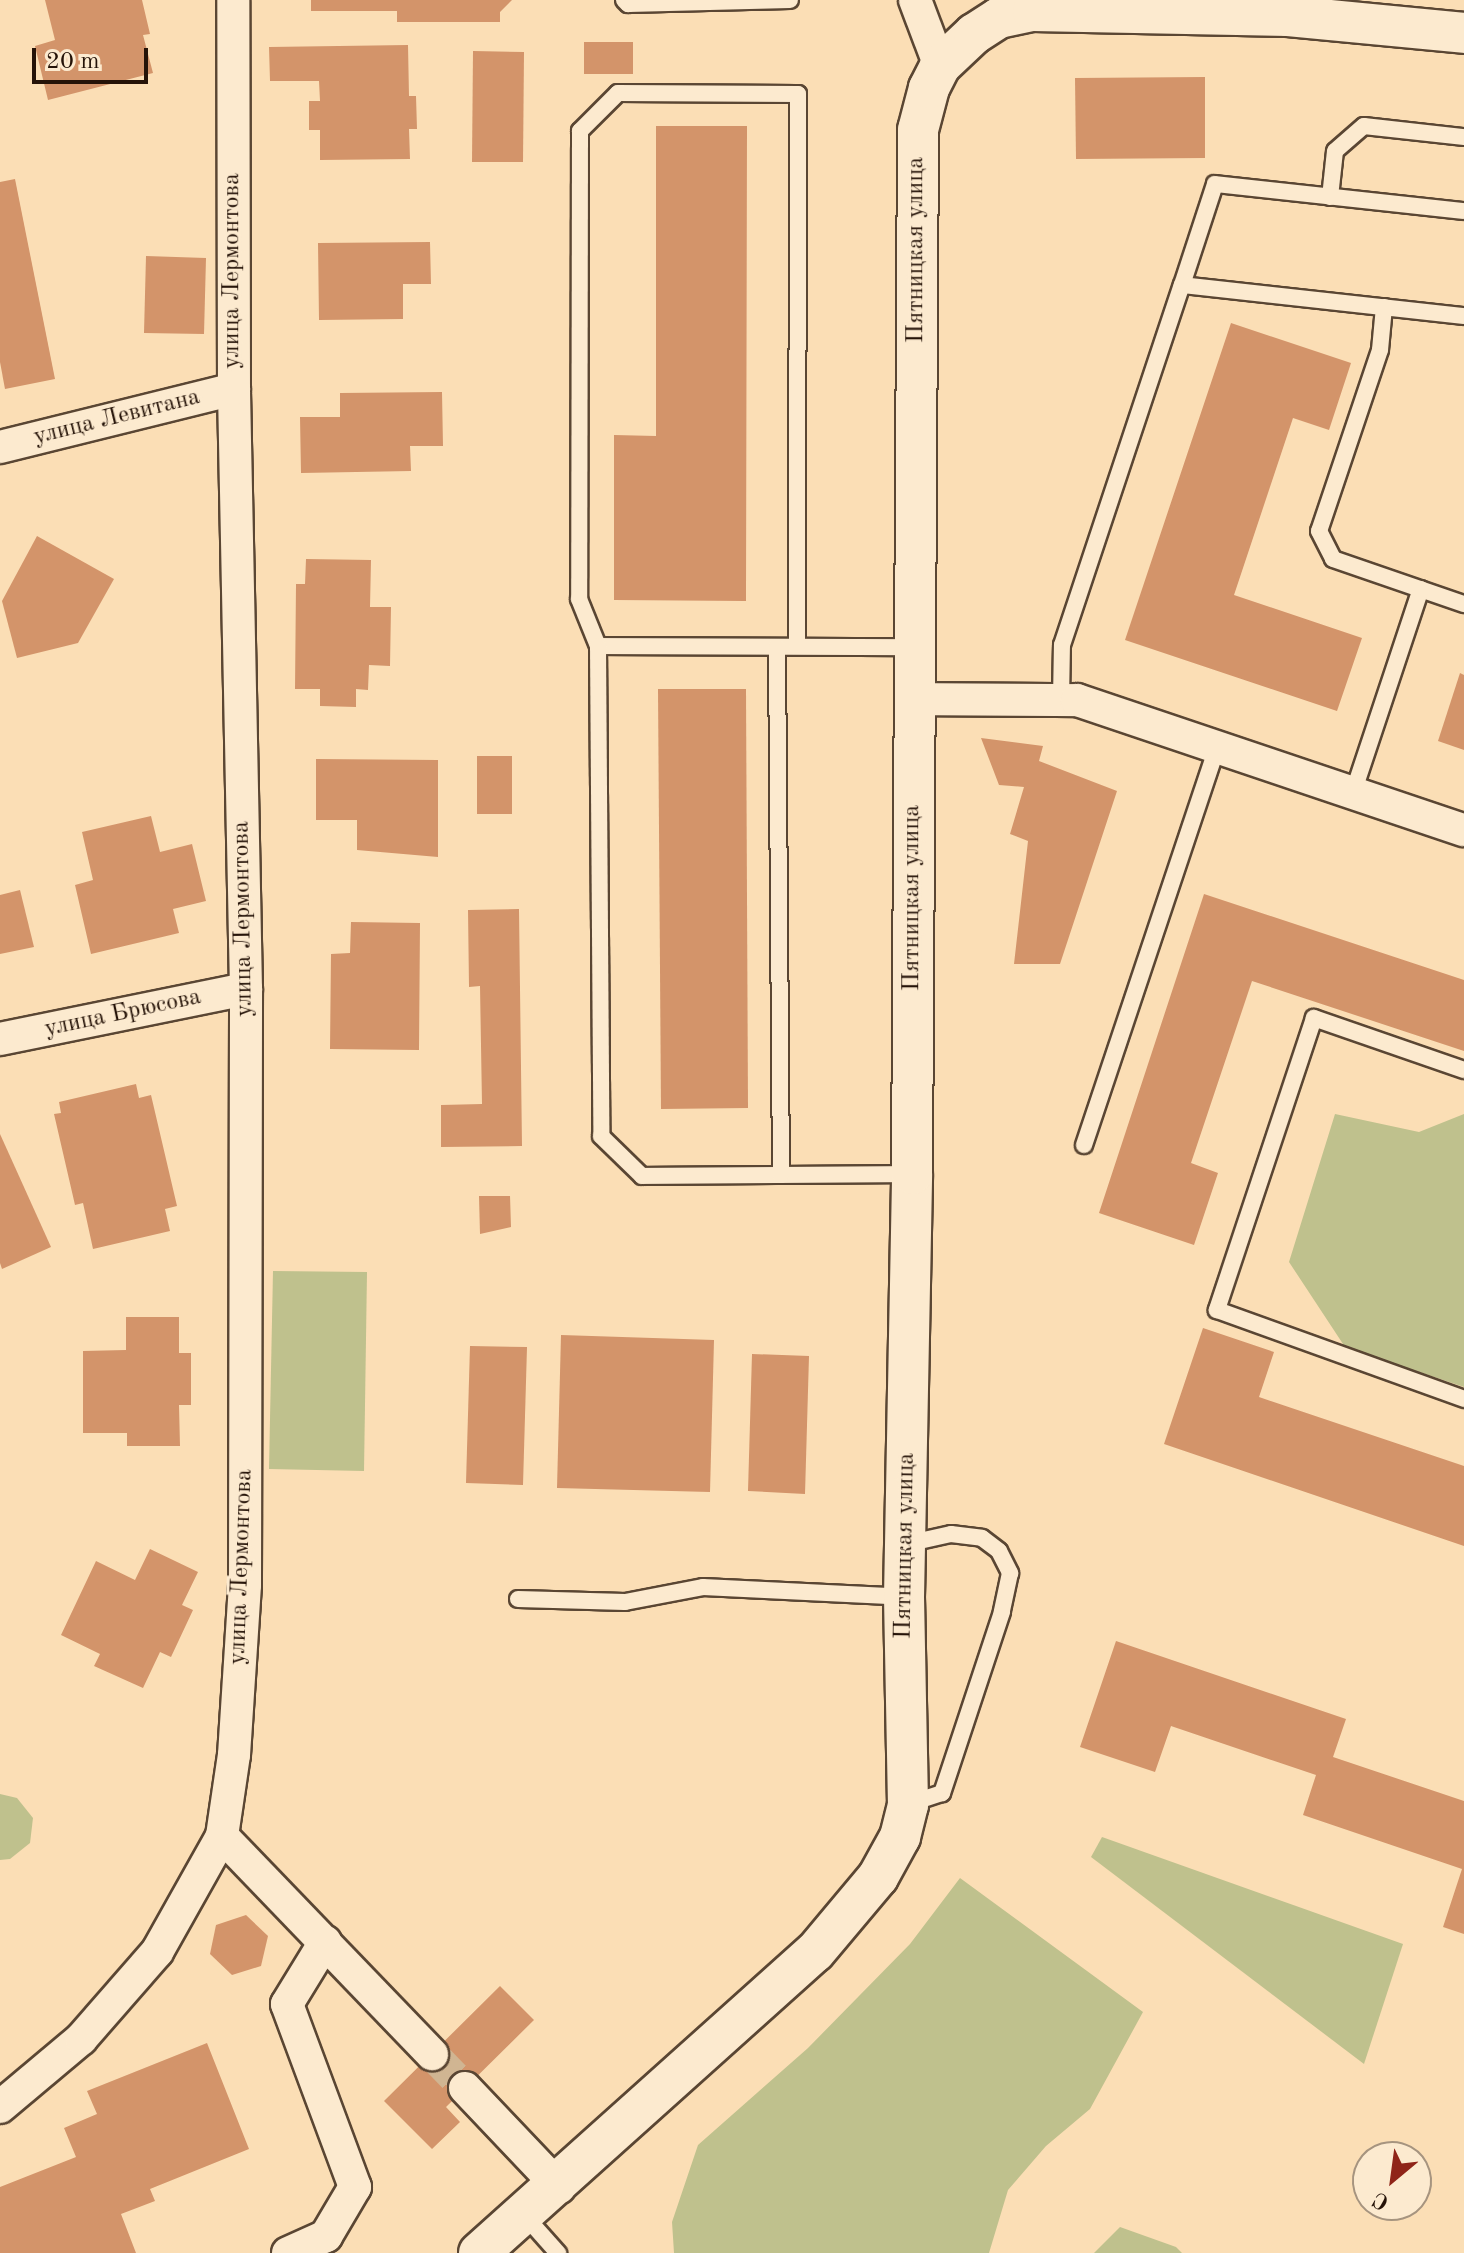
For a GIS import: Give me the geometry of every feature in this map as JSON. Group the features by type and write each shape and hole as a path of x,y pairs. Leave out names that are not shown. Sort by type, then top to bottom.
{"street":[{"name":"улица Лермонтова","path":"222,1836 234,1755 245,1585 246,989 234,389 233,0"},
{"path":"915,0 940,66 999,18 1033,11 1288,16 1464,33"},
{"name":"Пятницкая улица","path":"479,2253 559,2187 815,1952 861,1904 900,1837 908,1805 904,1597 912,1174 918,121 940,66"},
{"name":"улица Левитана","path":"0,447 234,389"},
{"path":"914,699 1077,700 1464,830"},
{"name":"улица Брюсова","path":"0,1039 246,989"},
{"path":"0,2107 81,2039 157,1952 222,1836 432,2054"},
{"path":"288,2253 326,2236 355,2187 287,2004 325,1942"},
{"path":"465,2088 559,2187"}],"lane":[{"path":"624,0 628,4 790,0"},
{"path":"797,646 798,94 618,93 580,131 579,599 598,646 601,1136 642,1176 912,1174"},
{"path":"1330,197 1335,151 1364,126 1464,137"},
{"path":"1061,700 1062,645 1215,184 1464,211"},
{"path":"1182,285 1464,316"},
{"path":"1384,307 1380,350 1319,531 1333,559 1464,604"},
{"path":"1353,793 1421,589"},
{"path":"598,646 915,647"},
{"path":"777,647 781,1175"},
{"path":"1084,1145 1217,747"},
{"path":"1464,1070 1314,1018 1217,1310 1464,1399"},
{"path":"905,1544 951,1534 982,1538 999,1551 1010,1573 1002,1612 942,1793 908,1805"},
{"path":"518,1599 625,1602 703,1587 904,1597"},
{"path":"525,2216 558,2253"}],"green space":[{"path":"1335,1114 1419,1132 1464,1114 1464,1387 1345,1347 1289,1262"},
{"path":"273,1271 367,1272 364,1471 269,1469"},
{"path":"0,1794 17,1798 33,1818 30,1843 10,1859 0,1860"},
{"path":"1102,1837 1403,1944 1364,2064 1091,1857"},
{"path":"960,1878 1143,2012 1090,2109 1046,2146 1008,2190 989,2253 674,2253 672,2222 698,2145 808,2048 910,1944"},
{"path":"1120,2227 1176,2247 1182,2253 1094,2253"}],"building":[{"path":"45,0 142,0 150,34 143,35 153,73 48,100 35,46 55,40"},
{"path":"311,0 512,0 500,12 500,22 397,22 397,11 311,11"},
{"path":"584,42 633,42 633,74 584,74"},
{"path":"408,45 409,96 416,96 417,129 409,129 410,159 320,160 320,130 309,130 309,101 320,101 319,81 270,81 269,47"},
{"path":"473,51 524,52 523,162 472,162"},
{"path":"1205,77 1205,158 1076,159 1075,78"},
{"path":"656,126 747,126 746,601 614,600 614,435 656,436"},
{"path":"15,179 55,379 5,389 0,362 0,182"},
{"path":"430,242 431,284 403,284 403,319 319,320 318,243"},
{"path":"146,256 206,258 204,334 144,333"},
{"path":"1231,323 1351,363 1329,430 1293,418 1234,595 1362,638 1337,711 1125,640"},
{"path":"442,392 443,446 410,446 411,471 301,473 300,417 340,417 340,393"},
{"path":"37,536 114,579 78,643 17,658 2,601"},
{"path":"306,559 371,560 370,607 391,607 390,666 369,665 368,690 356,689 356,707 320,706 320,689 295,689 296,584 305,584"},
{"path":"1460,673 1464,675 1464,750 1438,741"},
{"path":"658,689 746,689 748,1108 661,1109"},
{"path":"981,738 1043,746 1039,761 1117,791 1060,964 1014,964 1028,841 1010,834 1024,787 999,785"},
{"path":"477,756 512,756 512,814 477,814"},
{"path":"316,759 438,760 438,857 357,850 357,820 316,820"},
{"path":"151,816 160,852 192,844 206,901 173,909 179,933 91,954 75,885 93,880 82,832"},
{"path":"20,890 34,947 0,954 0,895"},
{"path":"1204,894 1464,980 1464,1051 1252,981 1191,1163 1218,1173 1194,1245 1099,1213"},
{"path":"519,909 522,1146 441,1147 441,1105 482,1104 480,986 469,987 468,910"},
{"path":"351,922 420,923 419,1050 330,1049 331,954 350,953"},
{"path":"136,1084 139,1098 151,1095 177,1206 165,1209 170,1231 93,1249 83,1203 75,1205 54,1114 61,1113 59,1102"},
{"path":"0,1134 51,1247 2,1269 0,1263"},
{"path":"479,1196 510,1196 511,1227 480,1234"},
{"path":"126,1317 179,1317 179,1353 191,1353 191,1405 179,1405 180,1446 127,1446 127,1433 83,1433 83,1351 126,1350"},
{"path":"1203,1328 1274,1352 1259,1397 1464,1466 1464,1546 1164,1444"},
{"path":"561,1335 714,1340 710,1492 557,1488"},
{"path":"470,1346 527,1347 523,1485 466,1483"},
{"path":"752,1354 809,1356 805,1494 748,1491"},
{"path":"150,1549 198,1572 182,1605 193,1610 171,1657 160,1652 143,1688 94,1666 100,1654 61,1635 96,1561 135,1580"},
{"path":"1116,1641 1346,1719 1333,1757 1464,1801 1464,1934 1443,1927 1462,1869 1303,1815 1316,1775 1171,1726 1155,1772 1080,1747"},
{"path":"246,1915 268,1936 261,1966 232,1975 210,1954 216,1925"},
{"path":"500,1986 534,2020 446,2107 460,2122 432,2149 384,2101"},
{"path":"207,2043 249,2149 150,2189 155,2201 121,2214 136,2253 0,2253 0,2187 76,2157 64,2128 97,2114 87,2091"}],"tunnel":[{"path":"432,2054 465,2088"}]}
